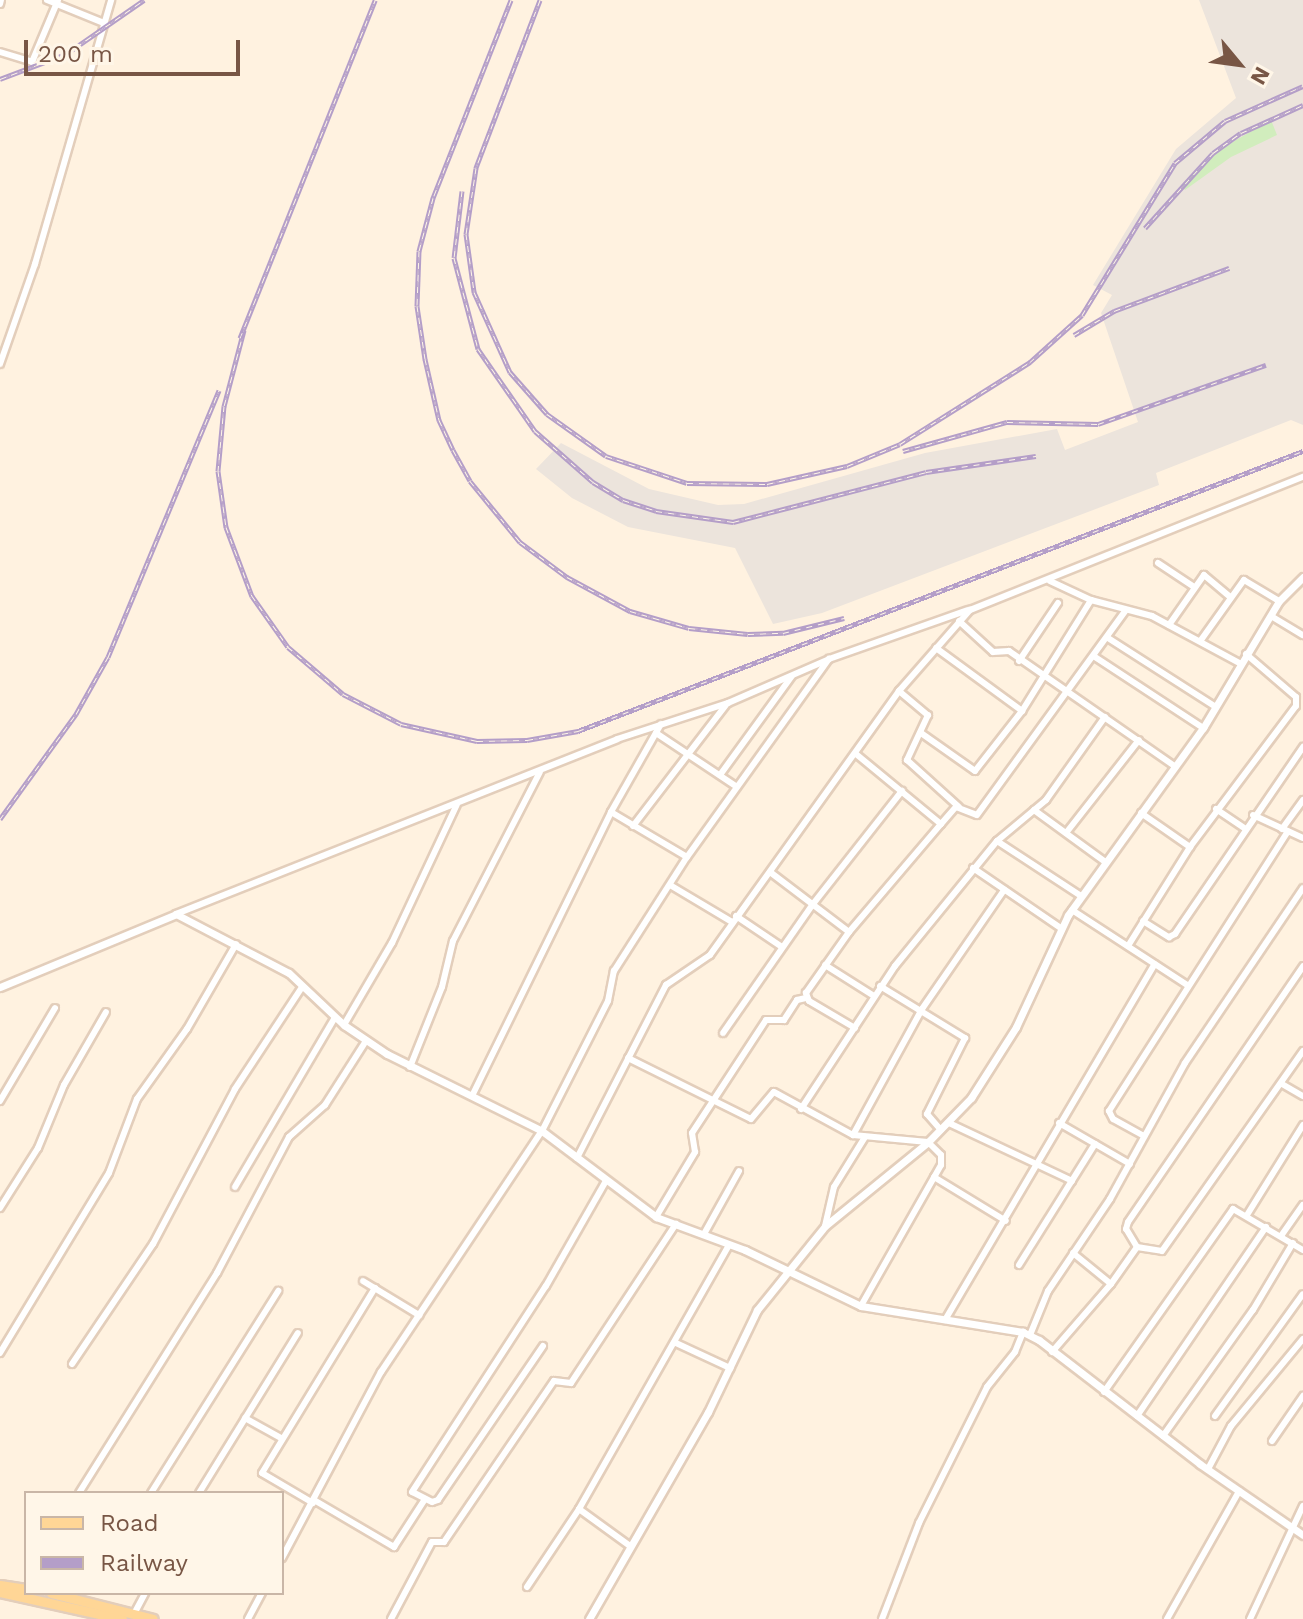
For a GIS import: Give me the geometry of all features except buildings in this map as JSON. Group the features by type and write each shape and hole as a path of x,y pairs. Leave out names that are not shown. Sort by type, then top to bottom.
{"main road":[{"path":"0,1585 24,1588"},
{"path":"0,1592 122,1619"},
{"path":"69,1595 97,1598 153,1619"}],"street":[{"path":"47,0 104,23"},
{"path":"0,364 35,264 111,0"},
{"path":"0,52 32,62 57,3"},
{"path":"0,987 176,914 661,724 728,703 829,659 1050,581 1303,477"},
{"path":"1158,563 1194,587"},
{"path":"1169,625 1204,575 1230,597"},
{"path":"589,1619 730,1368 757,1310 825,1226 928,1142 971,1098 1016,1027 1072,910 1104,861 1203,728 1279,601 1303,577"},
{"path":"1201,640 1244,580 1279,601"},
{"path":"1050,581 1091,600 1169,625 1241,664"},
{"path":"921,733 972,772 1022,711 1091,600"},
{"path":"1019,661 1058,603"},
{"path":"577,1158 671,978 710,955 899,691 970,610"},
{"path":"899,691 928,715 907,760 973,816 981,811 1095,657 1125,611"},
{"path":"1271,616 1303,635"},
{"path":"959,621 993,652 1008,649 1019,661 1176,767"},
{"path":"1108,638 1216,707"},
{"path":"936,648 1022,711"},
{"path":"1128,946 1216,809 1300,704 1296,697 1246,654"},
{"path":"1095,657 1203,728"},
{"path":"284,1554 374,1384 542,1131 608,1001 614,971 687,857 829,659"},
{"path":"720,775 792,676"},
{"path":"633,826 728,703"},
{"path":"801,1109 880,986 997,841 1057,787 1105,717"},
{"path":"472,1096 611,812 661,724"},
{"path":"656,733 737,787"},
{"path":"1066,833 1139,740"},
{"path":"1143,921 1169,937 1175,934 1244,828 1303,747"},
{"path":"856,754 941,824"},
{"path":"410,1067 442,987 453,941 540,772"},
{"path":"723,1033 813,904 902,791"},
{"path":"1144,1136 1108,1114 1303,800"},
{"path":"344,1025 413,902 457,804"},
{"path":"806,998 849,932 959,807"},
{"path":"1216,809 1244,828"},
{"path":"1034,810 1104,861"},
{"path":"611,812 687,857"},
{"path":"1141,813 1190,847"},
{"path":"1253,815 1303,838"},
{"path":"997,841 1081,896"},
{"path":"973,868 1062,929"},
{"path":"770,872 849,932"},
{"path":"670,885 782,947"},
{"path":"882,1619 919,1523 987,1387 1015,1352 1048,1291 1130,1164 1185,1063 1303,888"},
{"path":"853,1135 922,1009 1004,890"},
{"path":"1072,910 1187,985"},
{"path":"176,914 236,944 302,987 366,1041 410,1067 542,1131 656,1217 787,1270 861,1306 1026,1334 1303,1535"},
{"path":"0,1353 109,1173 148,1080 187,1029 236,944"},
{"path":"945,1320 1155,964"},
{"path":"825,965 874,996"},
{"path":"1303,966 1128,1222 1126,1229 1137,1247 1162,1251 1303,1051"},
{"path":"880,986 965,1038 927,1114 941,1130"},
{"path":"72,1364 153,1244 235,1089 302,987"},
{"path":"656,1217 695,1152 691,1137 766,1020 784,1020 797,1000 806,998 855,1028"},
{"path":"0,1101 55,1008"},
{"path":"0,1208 38,1148 64,1085 106,1012"},
{"path":"235,1187 335,1017"},
{"path":"80,1491 217,1273 289,1137 325,1105 366,1041"},
{"path":"628,1058 753,1120 770,1092 853,1135 928,1142 942,1158 861,1306"},
{"path":"1282,1084 1303,1096"},
{"path":"949,1123 1072,1181"},
{"path":"1059,1123 1130,1164"},
{"path":"1247,1215 1303,1125"},
{"path":"825,1226 834,1187 865,1137"},
{"path":"1019,1265 1095,1144"},
{"path":"704,1234 739,1171"},
{"path":"934,1177 1006,1221"},
{"path":"543,1346 438,1500 425,1499 411,1486 546,1286 606,1181"},
{"path":"1281,1236 1303,1205"},
{"path":"1104,1392 1228,1213 1238,1209 1303,1250"},
{"path":"391,1619 432,1542 444,1542 554,1381 571,1383 676,1224"},
{"path":"1137,1416 1266,1227"},
{"path":"1163,1436 1293,1243"},
{"path":"527,1587 579,1509 729,1245"},
{"path":"1052,1352 1111,1284 1137,1247"},
{"path":"1073,1253 1111,1284"},
{"path":"363,1281 419,1315"},
{"path":"375,1288 262,1473 394,1547 425,1499"},
{"path":"152,1491 278,1291"},
{"path":"1215,1416 1303,1294"},
{"path":"200,1491 298,1333"},
{"path":"1208,1469 1240,1413 1303,1339"},
{"path":"676,1343 730,1368"},
{"path":"1272,1441 1303,1396"},
{"path":"245,1418 281,1438"},
{"path":"1167,1619 1239,1491"},
{"path":"1250,1619 1290,1526 1303,1506"},
{"path":"579,1509 630,1546"},
{"path":"134,1614 144,1595"},
{"path":"248,1619 261,1595"}],"shaded area":[{"path":"1199,0 1303,0 1303,425 1291,420 1156,473 1159,485 822,613 773,624 735,548 628,527 572,498 536,469 561,443 649,489 718,505 744,504 925,453 1057,429 1065,450 1138,422 1101,313 1112,295 1093,285 1176,149 1236,98"}],"green space":[{"path":"1271,120 1277,135 1231,157 1185,190 1181,185 1222,148"}],"railway":[{"path":"0,79 66,54 144,0"},
{"path":"240,338 375,0"},
{"path":"511,0 433,198 419,251 417,306 425,359 439,420 453,450 470,481 520,542 567,577 630,611 689,628 748,634 783,633 844,618"},
{"path":"540,0 476,168 466,234 474,292 510,372 547,414 606,456 687,483 767,484 847,466 900,444 1030,362 1082,315 1175,163 1225,121 1303,86"},
{"path":"1145,228 1213,153 1241,133 1303,105"},
{"path":"462,191 454,258 478,349 535,431 593,482 623,500 656,511 733,522 926,472 1036,456"},
{"path":"1074,335 1114,311 1229,268"},
{"path":"244,330 224,406 218,471 226,527 252,596 288,647 343,694 401,724 477,741 527,740 578,731 1303,451"},
{"path":"903,451 1007,422 1098,424 1266,365"},
{"path":"0,819 76,714 108,657 219,390"}]}
